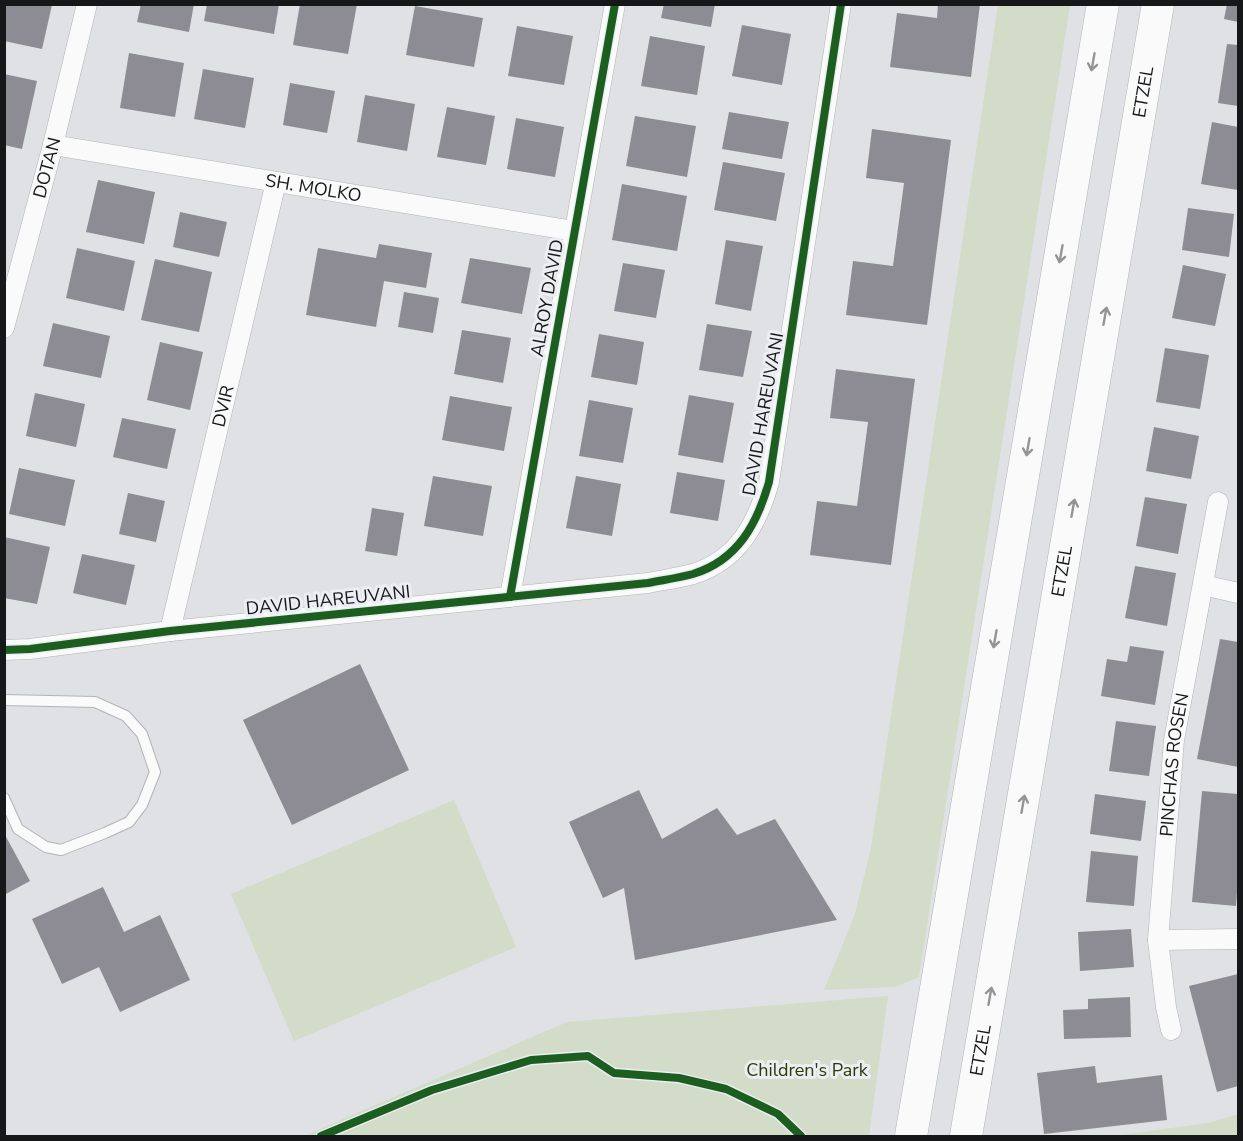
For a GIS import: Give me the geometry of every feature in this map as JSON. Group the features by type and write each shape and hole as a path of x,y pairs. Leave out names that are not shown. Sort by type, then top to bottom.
{"main road":[{"path":"911,1137 1103,4"},
{"name":"ETZEL","path":"966,1137 1158,4"}],"street":[{"name":"DOTAN","path":"4,328 53,145 87,4"},
{"name":"ALROY DAVID","path":"510,597 615,4"},
{"name":"DAVID HAREUVANI","path":"4,650 648,583 694,573 721,562 740,544 751,529 770,482 841,4"},
{"name":"SH. MOLKO","path":"53,145 574,231"},
{"name":"DVIR","path":"170,631 276,182"},
{"name":"PINCHAS ROSEN","path":"1171,1030 1158,940 1174,740 1218,502"},
{"path":"1203,585 1239,593"},
{"path":"1158,940 1239,939"}],"lane":[{"path":"4,700 95,702 126,716 142,734 155,772 142,806 129,822 61,850 46,847 18,829 4,798"}],"green space":[{"path":"998,5 1070,5 919,977 895,987 824,990 855,914 871,848"},
{"path":"454,800 516,947 294,1041 231,894"},
{"name":"Children's Park","path":"888,996 869,1136 304,1136 567,1022"},
{"path":"1238,1114 1238,1136 1112,1136 1209,1123"}],"building":[{"path":"4,4 52,5 42,49 4,41"},
{"path":"141,4 194,4 189,32 137,22"},
{"path":"207,4 279,4 274,34 204,21"},
{"path":"300,4 357,4 348,54 293,45"},
{"path":"664,4 715,4 711,27 661,18"},
{"path":"938,4 980,4 971,77 890,67 897,13 937,18"},
{"path":"1227,4 1238,4 1238,22 1224,19"},
{"path":"415,6 483,18 474,67 406,55"},
{"path":"742,25 791,34 782,85 732,76"},
{"path":"517,26 573,36 564,85 508,76"},
{"path":"650,36 705,46 697,95 641,86"},
{"path":"1227,44 1238,45 1238,106 1218,103"},
{"path":"129,53 184,63 175,117 120,108"},
{"path":"203,69 254,78 245,128 194,119"},
{"path":"4,74 37,81 22,149 4,145"},
{"path":"290,83 335,91 327,133 283,125"},
{"path":"365,95 415,104 407,151 357,142"},
{"path":"447,107 495,116 486,165 437,157"},
{"path":"729,112 789,122 782,159 722,149"},
{"path":"635,116 696,126 687,177 626,166"},
{"path":"516,118 564,127 555,177 507,169"},
{"path":"1212,122 1238,127 1238,190 1201,184"},
{"path":"872,129 951,140 927,325 846,315 853,261 893,266 904,183 866,178"},
{"path":"723,162 785,173 776,221 714,210"},
{"path":"98,180 155,192 144,244 86,232"},
{"path":"622,184 687,196 677,251 612,240"},
{"path":"1188,208 1234,214 1229,257 1182,250"},
{"path":"180,212 227,222 219,257 173,247"},
{"path":"726,240 763,246 751,311 715,304"},
{"path":"379,244 432,253 426,288 384,281 376,327 306,315 318,248 376,258"},
{"path":"77,248 135,261 124,311 66,298"},
{"path":"470,258 531,268 522,314 461,303"},
{"path":"155,259 212,272 199,332 141,320"},
{"path":"623,263 665,270 656,318 614,311"},
{"path":"1183,265 1226,274 1215,326 1172,318"},
{"path":"404,292 439,298 433,333 398,327"},
{"path":"53,323 110,336 101,378 43,366"},
{"path":"707,324 752,331 743,377 699,370"},
{"path":"462,330 511,338 503,383 454,374"},
{"path":"599,334 644,342 637,385 591,377"},
{"path":"160,342 203,352 190,410 147,400"},
{"path":"1165,348 1209,355 1200,409 1156,402"},
{"path":"836,369 915,379 891,565 810,555 817,501 857,506 868,422 830,418"},
{"path":"35,393 85,404 76,447 26,436"},
{"path":"689,395 734,403 723,463 678,455"},
{"path":"450,396 512,407 504,451 442,440"},
{"path":"589,400 633,408 623,463 579,456"},
{"path":"122,418 176,429 167,469 113,457"},
{"path":"1154,427 1199,436 1191,479 1146,471"},
{"path":"19,468 75,480 65,526 9,514"},
{"path":"677,472 725,480 718,521 670,513"},
{"path":"433,476 492,486 483,536 424,526"},
{"path":"576,476 621,484 612,536 566,528"},
{"path":"128,493 165,501 156,542 119,534"},
{"path":"1145,497 1187,504 1178,554 1136,546"},
{"path":"372,508 404,513 397,556 365,551"},
{"path":"4,537 50,547 37,604 4,598"},
{"path":"82,554 135,565 126,605 73,593"},
{"path":"1135,566 1176,573 1167,626 1125,618"},
{"path":"1220,639 1238,642 1238,767 1197,759"},
{"path":"1130,646 1164,651 1155,705 1101,696 1107,659 1127,662"},
{"path":"360,664 409,770 292,825 243,720"},
{"path":"1116,721 1156,726 1149,776 1109,771"},
{"path":"639,790 662,839 717,808 737,835 775,819 837,920 635,960 624,888 603,898 569,822"},
{"path":"1202,791 1238,794 1236,906 1192,902"},
{"path":"1095,794 1146,801 1141,841 1090,834"},
{"path":"4,833 30,881 4,895"},
{"path":"1091,851 1138,856 1134,906 1086,902"},
{"path":"103,887 124,932 160,915 190,980 120,1012 99,967 62,984 32,919"},
{"path":"1131,929 1134,967 1080,971 1078,932"},
{"path":"1238,974 1238,1086 1217,1092 1189,986"},
{"path":"1130,997 1131,1037 1064,1039 1063,1010 1088,1009 1088,999"},
{"path":"1095,1066 1097,1083 1162,1075 1167,1120 1044,1134 1037,1073"}],"cycle path":[{"path":"510,597 615,4"},
{"path":"4,650 648,583 693,574 722,560 734,550 752,526 769,482 841,4"},
{"path":"321,1136 432,1090 531,1060 588,1056 614,1073 679,1078 726,1089 778,1114 801,1136"}]}
